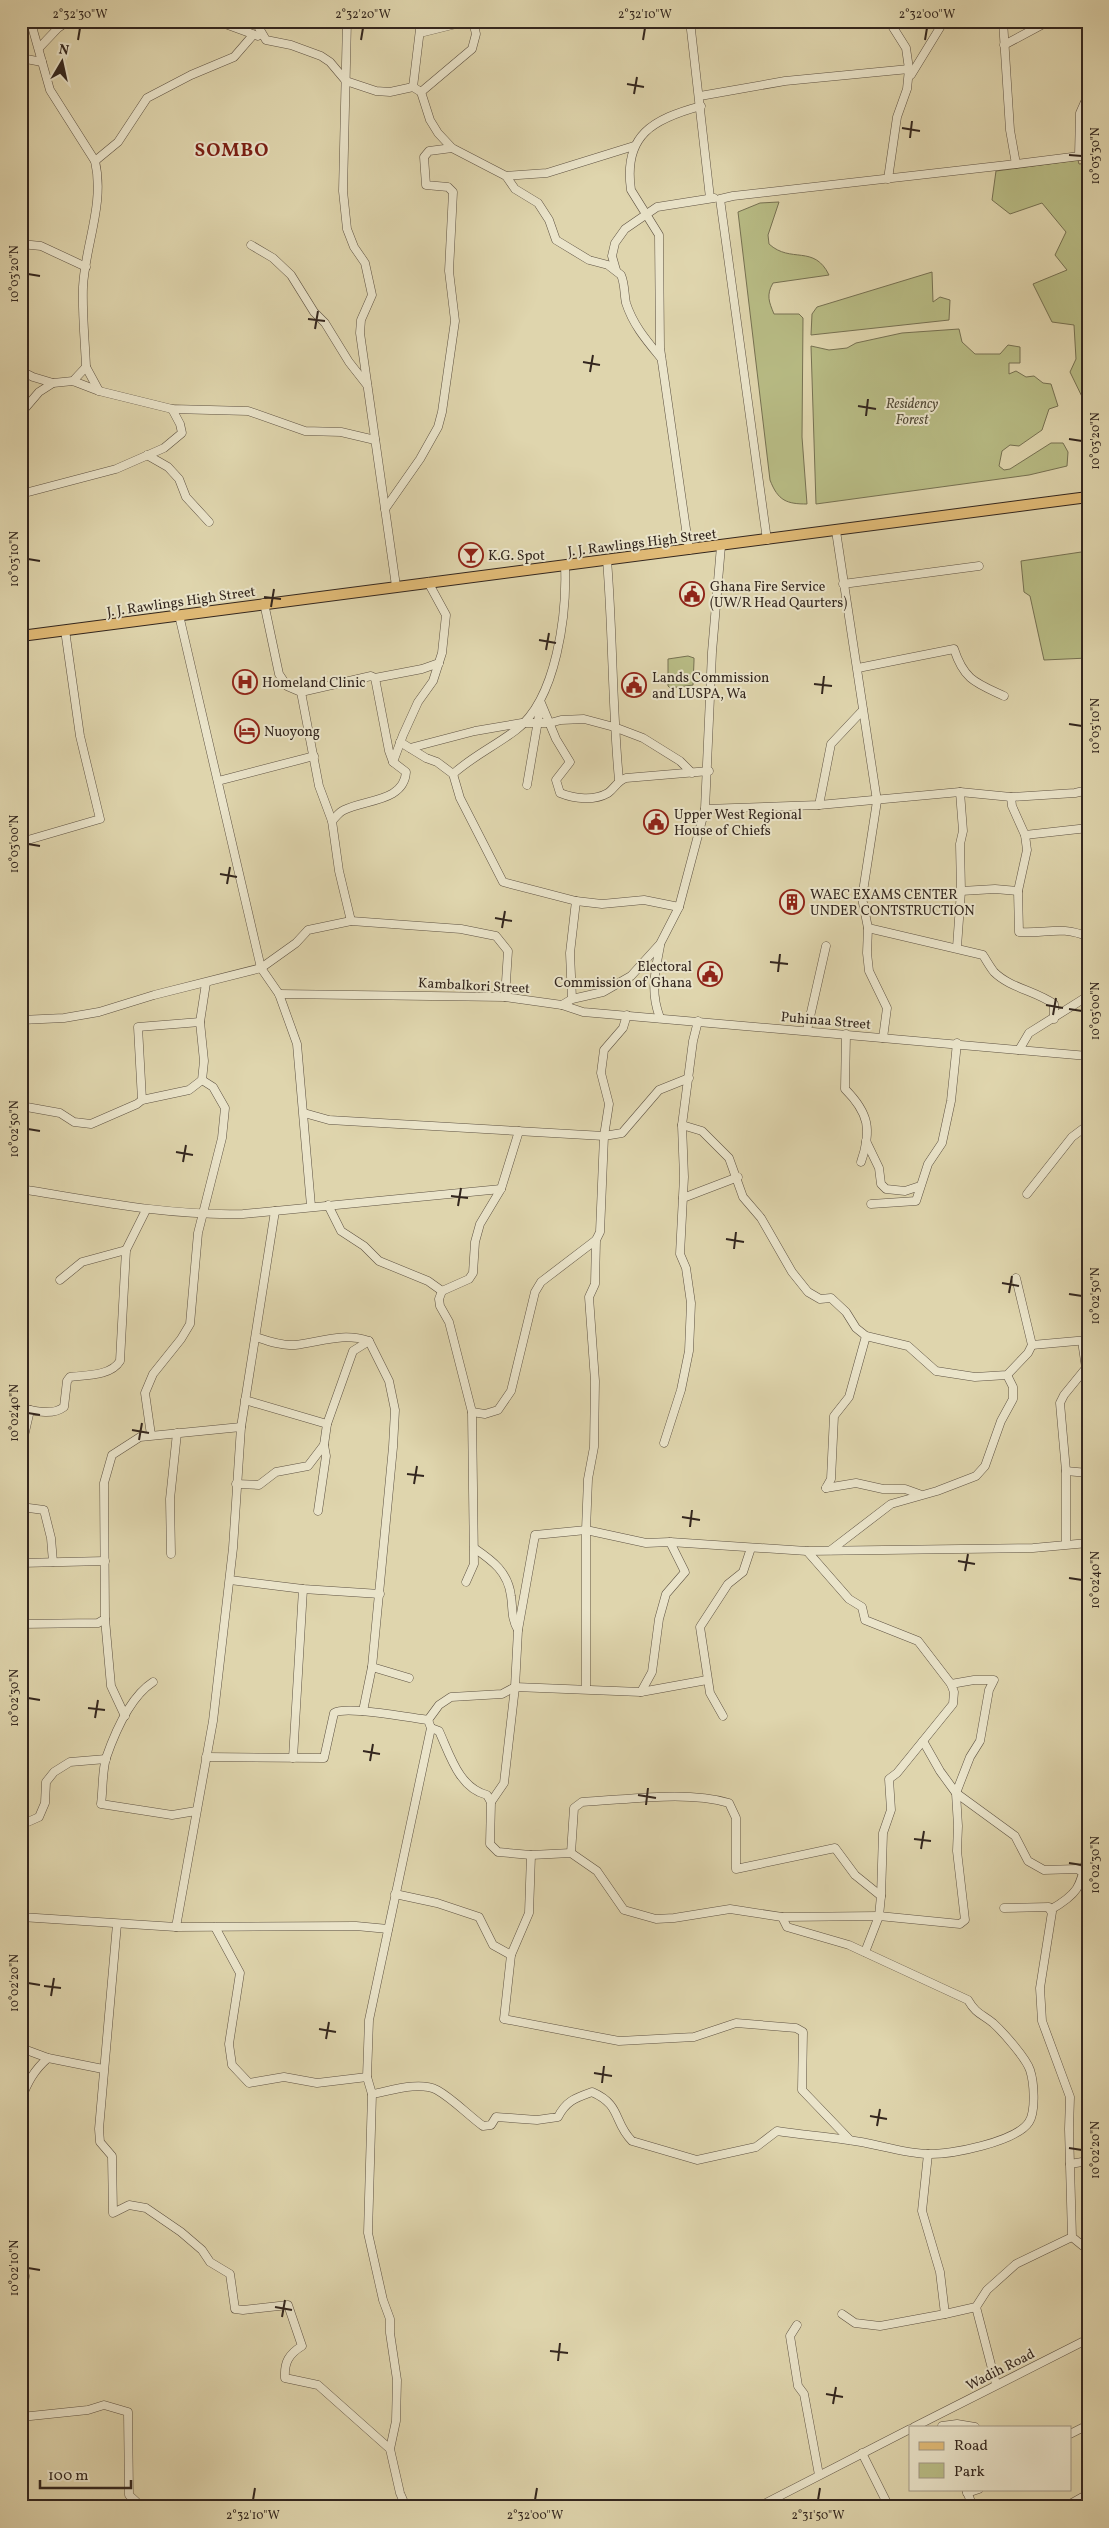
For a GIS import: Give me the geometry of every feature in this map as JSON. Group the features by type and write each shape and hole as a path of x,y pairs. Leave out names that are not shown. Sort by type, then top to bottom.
{"main road":[{"name":"J. J. Rawlings High Street","path":"21,636 1088,497"}],"street":[{"path":"34,21 33,30 53,97 95,161 97,171 94,226 83,286 86,367 98,391"},
{"path":"39,48 58,28 68,21"},
{"path":"217,21 266,40 291,45 321,56 330,62 346,81 383,92 413,87 421,92 430,120 438,133 452,148 506,176 515,189 538,203 549,220 556,240 577,254 616,270"},
{"path":"255,21 266,40"},
{"path":"347,21 343,191 347,229 354,247 364,263 372,295 361,320 360,333 396,586"},
{"path":"413,87 421,21"},
{"path":"420,33 468,21"},
{"path":"421,92 472,49 476,34 473,21"},
{"path":"690,21 700,96 710,198"},
{"path":"888,21 906,48 910,69 907,89"},
{"path":"888,179 897,117 912,72 944,21"},
{"path":"1003,21 1010,130 1016,164"},
{"path":"1004,45 1049,21"},
{"path":"95,161 118,142 147,98 234,57 253,35"},
{"path":"21,58 42,62"},
{"path":"700,96 785,81 910,69"},
{"path":"1079,156 1080,113 1088,96"},
{"path":"689,550 676,444 662,359 659,235 631,190 630,181 634,146 645,129 671,116 701,106"},
{"path":"506,176 547,173 634,146"},
{"path":"385,509 420,458 438,427 442,412 455,321 450,272 453,192 448,187 426,184 424,157 430,150 452,148"},
{"path":"662,359 635,324 626,302 623,281 616,270 612,256 615,243 625,229 657,207 710,198 720,199 1088,155"},
{"path":"720,199 767,540"},
{"path":"21,244 41,246 86,267"},
{"path":"251,245 273,258 291,275 314,312 325,323 349,362 368,385"},
{"path":"73,381 86,367"},
{"path":"21,371 53,383 73,381 98,391 172,409 248,411 305,431 341,432 375,440"},
{"path":"21,414 32,397 53,383"},
{"path":"21,494 116,469 164,448 182,433 180,424 172,409"},
{"path":"147,455 168,467 179,479 186,497 208,522"},
{"path":"836,531 877,801 862,898 868,928 866,953 869,972 887,1008 883,1038"},
{"path":"562,1005 572,999 603,992 631,976 660,944 679,907 705,809 709,771 712,652 721,546"},
{"path":"607,560 614,680 614,726 620,780"},
{"path":"527,784 544,688 558,656 558,638 566,596 565,565"},
{"path":"844,584 979,566"},
{"path":"394,762 400,742 418,702 433,681 439,663 446,616 428,582"},
{"path":"264,603 279,674 287,686 301,692 371,676 376,678 422,669 439,663"},
{"path":"179,615 261,968 279,994 297,1044 311,1206"},
{"path":"21,842 100,819 80,736 65,630"},
{"path":"858,668 954,649 963,672 970,678 1004,696"},
{"path":"332,821 342,811 377,800 401,789 406,782 406,772 394,762 389,751 376,678"},
{"path":"301,692 318,786 332,821 339,872 351,921"},
{"path":"541,703 570,762 556,780 560,793 576,798 598,798 610,792 620,780 636,776 709,771"},
{"path":"453,774 470,758 517,729 541,703"},
{"path":"819,805 831,744 863,710"},
{"path":"410,748 475,731 522,723 537,724 584,719 614,726 643,738 680,761 692,773"},
{"path":"400,742 437,762 453,774 460,798 503,882 576,901 602,904 644,900 679,907"},
{"path":"218,781 314,756"},
{"path":"705,809 819,805 960,792 1011,797 1075,793 1088,790"},
{"path":"957,947 961,890 960,844 963,815 960,792"},
{"path":"1011,797 1012,806 1025,835 1026,850 1018,891 1019,932 1038,934 1058,929 1076,932 1088,937"},
{"path":"1025,835 1088,828"},
{"path":"961,890 995,889 1018,891"},
{"path":"572,999 570,953 576,901"},
{"path":"21,1020 64,1018 99,1012 154,995 261,968 296,943 308,930 351,921 461,929 496,936 508,951 505,997"},
{"path":"868,928 957,947 983,955 994,972 1010,982 1043,996 1054,1004 1054,1019"},
{"path":"660,944 653,990 654,1004 660,1018"},
{"path":"807,1030 826,946"},
{"path":"21,1106 60,1113 74,1122 91,1124 142,1100 189,1090 202,1080 204,1061 200,1022 206,983"},
{"name":"Kambalkori Street","path":"279,994 505,997 562,1005"},
{"path":"1019,1050 1029,1033 1088,996"},
{"name":"Puhinaa Street","path":"562,1005 583,1012 957,1043 1088,1056"},
{"path":"586,1689 586,1530 588,1479 594,1447 595,1381 589,1303 595,1284 596,1240 600,1232 604,1136 609,1104 601,1072 604,1050 623,1028 627,1015"},
{"path":"664,1443 681,1390 689,1351 691,1304 686,1268 680,1254 683,1198 682,1125 698,1021"},
{"path":"142,1100 138,1028 200,1022"},
{"path":"846,1034 845,1089 858,1102 866,1115 866,1141 861,1162"},
{"path":"871,1204 916,1201 928,1164 942,1144 951,1102 957,1043"},
{"path":"304,1113 329,1120 604,1136 622,1133 659,1090 689,1078"},
{"path":"151,1435 146,1393 153,1374 181,1339 190,1324 194,1293 193,1267 202,1215 222,1138 225,1108 213,1087 202,1080"},
{"path":"682,1125 702,1131 729,1158 738,1177 743,1197 761,1218 792,1272 808,1292 820,1299 832,1298 846,1312 856,1328 866,1336 908,1346 936,1371 975,1377 1007,1375 1028,1354 1032,1345 1016,1278"},
{"path":"1026,1194 1072,1137 1088,1125"},
{"path":"466,1582 474,1564 472,1412 449,1322 440,1306 439,1299 442,1290 469,1279 473,1273 475,1242 480,1224 501,1189 519,1131"},
{"path":"866,1141 879,1168 881,1184 886,1189 905,1191 920,1186"},
{"path":"683,1198 738,1177"},
{"path":"21,1189 146,1210 202,1215 275,1211 501,1189"},
{"path":"328,1205 341,1231 364,1246 379,1261 428,1281 442,1290"},
{"path":"21,1449 25,1409 50,1412 59,1410 64,1407 67,1381 70,1377 102,1373 116,1366 120,1361 126,1250 146,1210"},
{"path":"176,1928 213,1721 230,1580 241,1427 275,1211"},
{"path":"472,1412 485,1414 498,1410 511,1392 535,1292 541,1282 596,1240"},
{"path":"60,1280 82,1262 126,1250"},
{"path":"256,1337 293,1345 340,1336 369,1342"},
{"path":"866,1336 849,1397 834,1416 830,1479 826,1488 856,1483 883,1489 905,1489 920,1494"},
{"path":"1032,1345 1085,1341 1086,1368 1064,1395 1060,1403 1066,1471 1066,1544"},
{"path":"318,1511 326,1456 324,1445 327,1424 354,1351 369,1342"},
{"path":"363,1711 372,1667 380,1594 395,1410 389,1381 369,1342"},
{"path":"831,1550 891,1504 920,1494 937,1491 976,1476 985,1466 1001,1421 1014,1399 1013,1387 1007,1375"},
{"path":"245,1400 327,1424"},
{"path":"125,1716 111,1686 105,1619 104,1483 112,1455 140,1437 241,1427"},
{"path":"171,1554 170,1499 177,1433"},
{"path":"236,1484 259,1485 276,1472 308,1466 324,1445"},
{"path":"1066,1471 1088,1473"},
{"path":"21,1507 44,1510 51,1538 53,1562"},
{"path":"491,1802 504,1783 515,1688 518,1630 535,1534 586,1530 646,1543 670,1542 807,1551 1015,1548 1088,1543"},
{"path":"641,1692 652,1672 659,1619 666,1594 685,1572 670,1542"},
{"path":"474,1548 490,1559 507,1578 511,1596 512,1620 518,1630"},
{"path":"723,1716 710,1693 700,1627 728,1584 743,1572 751,1548"},
{"path":"807,1551 849,1599 862,1607 865,1620 918,1642 951,1684 954,1692 953,1704 897,1773 889,1779 891,1810 882,1833 879,1916 865,1952"},
{"path":"21,1563 105,1561"},
{"path":"230,1580 303,1589 380,1594"},
{"path":"293,1758 303,1589"},
{"path":"21,1624 98,1623 105,1619"},
{"path":"372,1667 409,1678"},
{"path":"406,2507 400,2493 390,2449 396,2421 397,2380 390,2333 390,2319 383,2300 368,2233 372,2094 367,2077 369,2020 429,1724 439,1706 451,1697 502,1694 515,1688 641,1692 707,1680"},
{"path":"206,1757 324,1758 334,1713 338,1710 363,1711 429,1724 439,1731 462,1780 475,1792 487,1795 491,1802 490,1844 498,1852 531,1855 571,1853 597,1871 624,1910 656,1919 674,1918 730,1908 782,1917 879,1916 960,1924 965,1920 957,1851 956,1793 970,1757 980,1741 989,1690 994,1680 974,1680 951,1684"},
{"path":"153,1682 143,1688 125,1716 106,1759 101,1804 172,1815 196,1811"},
{"path":"923,1740 940,1771 956,1793 1015,1836 1028,1861 1044,1870 1077,1869 1085,1874"},
{"path":"21,1825 39,1817 46,1803 46,1782 54,1772 70,1762 106,1759"},
{"path":"571,1853 574,1808 582,1802 669,1798 715,1799 728,1803 736,1818 736,1869 835,1848 855,1876 881,1896"},
{"path":"1050,1910 1071,1898 1085,1874 1088,1852"},
{"path":"531,1855 529,1913 511,1955 504,2019 619,2041 694,2037 736,2023 796,2028 803,2032 802,2090 850,2140"},
{"path":"395,1894 437,1903 479,1917 493,1945 511,1955"},
{"path":"1004,1908 1049,1907 1050,1910"},
{"path":"1050,1910 1040,1988 1042,2020 1070,2096 1072,2237 1083,2246 1088,2247"},
{"path":"21,1917 176,1928 356,1926 388,1929"},
{"path":"372,2094 402,2088 427,2087 437,2090 483,2126 492,2125 496,2117 537,2120 558,2117 570,2100 592,2092 606,2098 618,2116 625,2134 632,2141 690,2160 756,2147 777,2131 850,2140 888,2149 928,2154 974,2148 1020,2133 1030,2121 1033,2086 1030,2069 1024,2056 992,2022 974,2009 968,2000 849,1945 787,1927 782,1917"},
{"path":"116,1924 99,2129 100,2142 112,2156 113,2213 129,2205 146,2208 181,2232 202,2250 210,2262 230,2274 235,2309 243,2310 288,2305 302,2346 291,2353 287,2359 284,2368 285,2378 318,2385 390,2449"},
{"path":"215,1927 240,1973 229,2044 232,2065 249,2083 284,2077 316,2082 367,2077"},
{"path":"21,2048 48,2058 104,2068"},
{"path":"21,2100 27,2082 39,2066 48,2058"},
{"path":"928,2154 922,2211 940,2272 945,2314"},
{"path":"1070,2164 1088,2161"},
{"path":"842,2314 854,2323 880,2326 976,2307 987,2290 1016,2264 1072,2237"},
{"path":"21,2258 25,2276 21,2303"},
{"path":"976,2307 996,2384"},
{"path":"796,2325 790,2336 791,2343 798,2386 804,2394 819,2475"},
{"name":"Wadih Road","path":"916,2426 1088,2339"},
{"path":"21,2417 88,2410 104,2405 128,2412 128,2495 142,2507"},
{"path":"937,2414 942,2426"},
{"path":"947,2426 957,2424 969,2426"},
{"path":"1072,2433 1088,2425"},
{"path":"758,2507 909,2429"},
{"path":"862,2453 889,2507"},
{"path":"967,2491 974,2507"},
{"path":"1065,2507 1088,2494"}],"green space":[{"path":"1078,160 1079,164 1088,163 1088,409 1070,372 1076,359 1074,325 1052,322 1033,284 1067,270 1055,255 1066,232 1042,203 1010,214 992,200 996,171"},
{"path":"779,202 768,235 769,244 777,250 816,260 829,275 773,283 769,295 774,314 799,314 803,318 802,437 807,504 784,500 776,493 770,480 738,212 760,203"},
{"path":"932,272 933,302 940,297 950,300 949,320 811,335 812,314 817,307"},
{"name":"Residency Forest","path":"959,329 962,342 975,354 1000,354 1008,345 1020,347 1020,363 1009,363 1009,374 1016,371 1026,377 1034,376 1043,383 1051,384 1058,406 1049,409 1042,430 1019,446 1010,445 1002,451 999,466 1004,470 1010,469 1051,443 1063,443 1068,452 1067,466 1029,475 816,504 811,346 829,350 847,348 856,343 902,333"},
{"path":"1088,551 1088,658 1044,660 1030,596 1024,592 1021,561"},
{"path":"688,656 694,658 693,685 670,688 668,686 668,659"}],"place":[{"name":"K.G. Spot","path":"471,555"},
{"name":"Ghana Fire Service (UW/R Head Qaurters)","path":"692,594"},
{"name":"Homeland Clinic","path":"245,682"},
{"name":"Lands Commission and LUSPA, Wa","path":"634,685"},
{"name":"Nuoyong","path":"247,731"},
{"name":"Upper West Regional House of Chiefs","path":"656,822"},
{"name":"WAEC EXAMS CENTER UNDER CONTSTRUCTION","path":"792,902"},
{"name":"Electoral Commission of Ghana","path":"710,974"}],"district":[{"name":"SOMBO","path":"232,149"}]}
